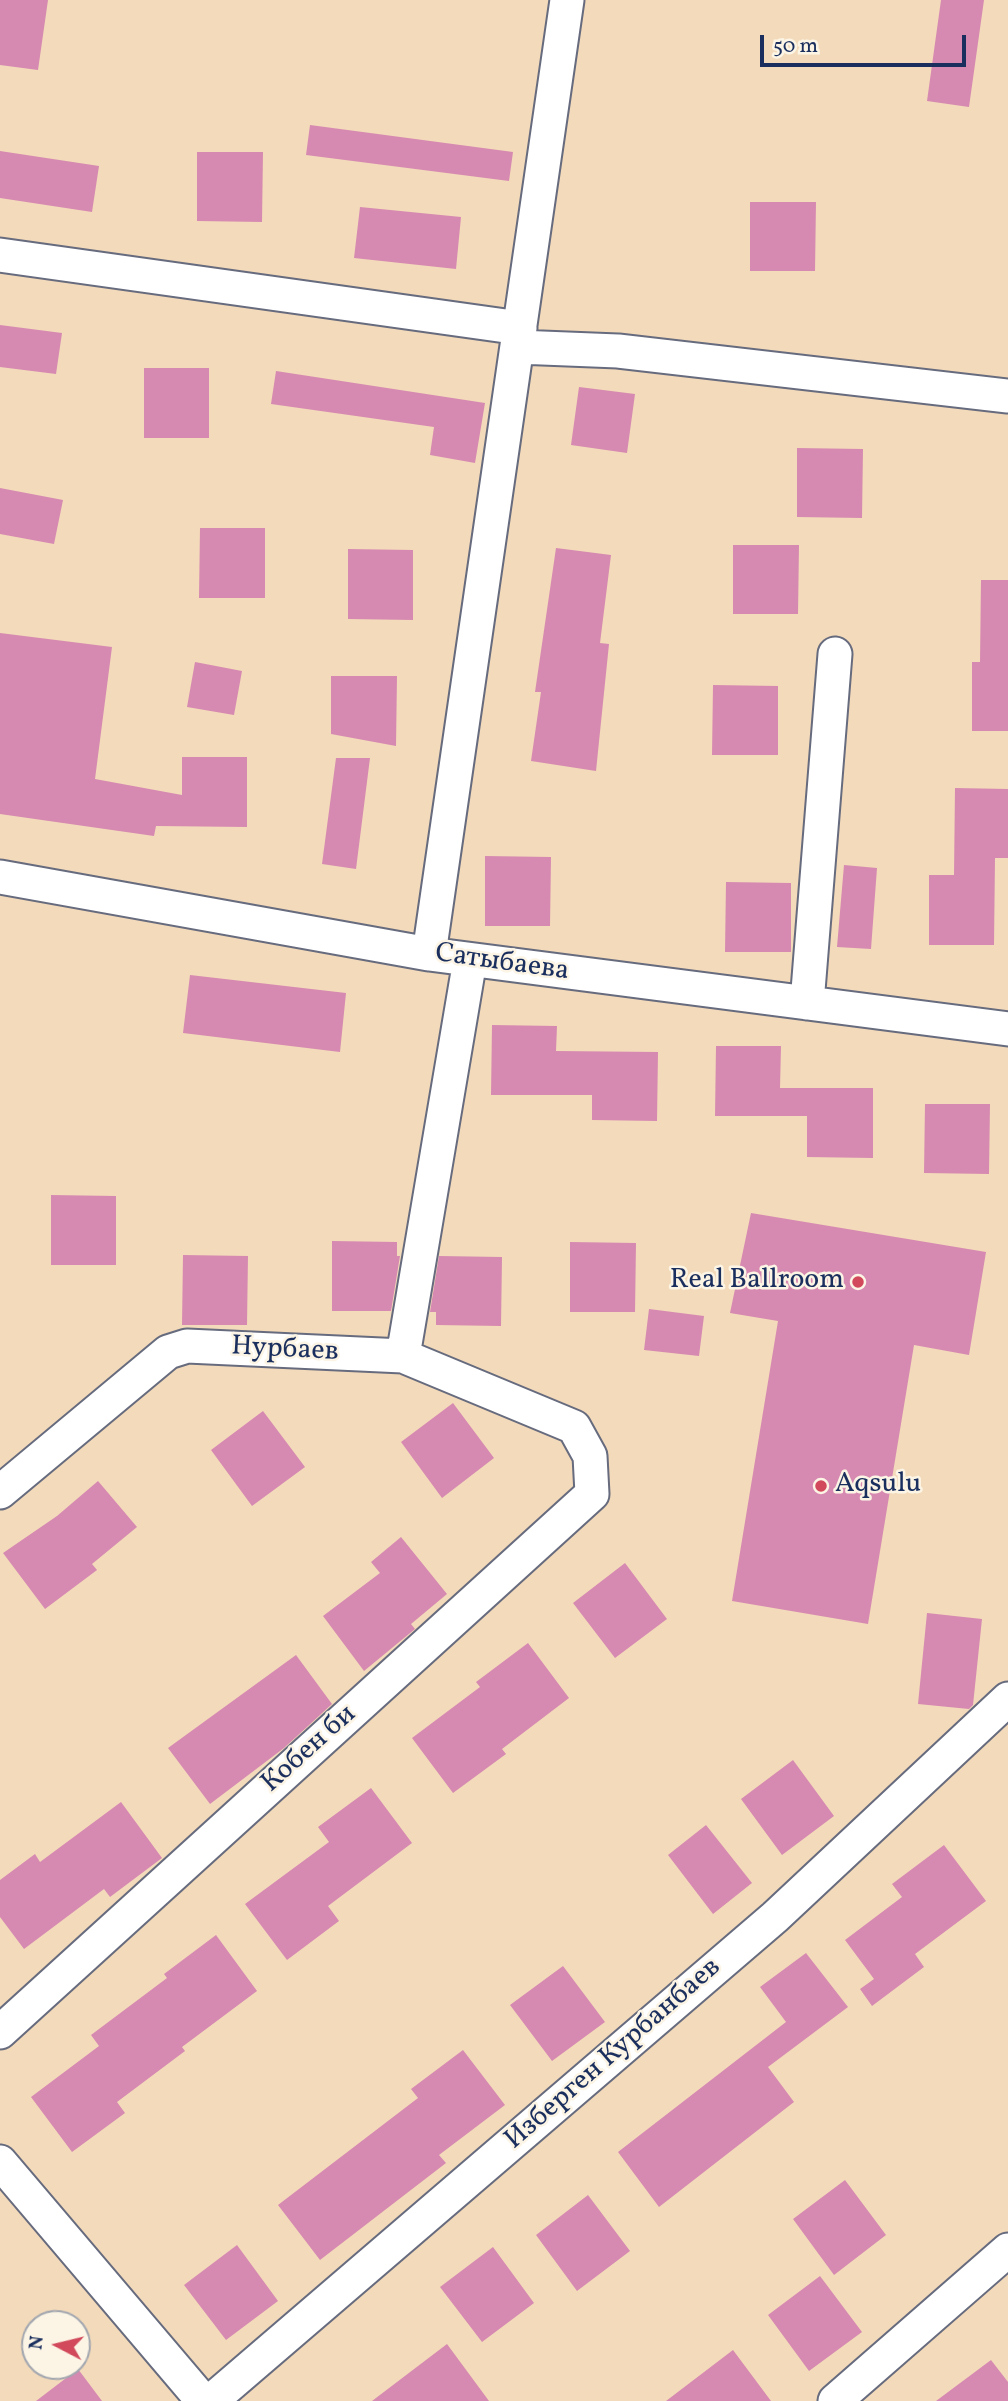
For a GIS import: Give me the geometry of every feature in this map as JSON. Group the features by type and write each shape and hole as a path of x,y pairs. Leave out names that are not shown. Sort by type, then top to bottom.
{"street":[{"path":"429,954 567,0"},
{"path":"0,256 618,351 1008,396"},
{"path":"807,1003 835,654"},
{"name":"Сатыбаева","path":"0,877 429,954 1008,1029"},
{"path":"403,1356 470,960"},
{"name":"Нурбаев","path":"0,1492 168,1352 187,1346 403,1356 574,1427 590,1456"},
{"name":"Кобен би","path":"0,2032 592,1494 590,1456"},
{"name":"Изберген Курбанбаев","path":"211,2401 775,1917 1008,1699"},
{"path":"0,2162 203,2401"},
{"path":"835,2401 1008,2250"}],"building":[{"path":"0,0 48,0 38,70 0,65"},
{"path":"941,0 984,0 969,107 927,101"},
{"path":"310,125 513,152 509,181 306,155"},
{"path":"0,151 99,166 92,212 0,198"},
{"path":"197,152 263,152 262,222 197,221"},
{"path":"750,202 816,202 815,271 750,271"},
{"path":"360,207 461,217 456,269 354,258"},
{"path":"0,325 62,333 56,374 0,367"},
{"path":"144,368 209,368 209,438 144,438"},
{"path":"276,371 485,403 475,463 430,455 434,427 271,404"},
{"path":"579,387 635,394 627,453 571,445"},
{"path":"797,448 863,449 862,518 797,517"},
{"path":"0,488 63,500 54,544 0,534"},
{"path":"200,528 265,528 265,598 199,598"},
{"path":"733,545 799,545 798,614 733,614"},
{"path":"556,548 611,555 600,643 609,644 596,771 531,761 541,692 535,692"},
{"path":"348,549 413,550 413,620 348,619"},
{"path":"981,580 1008,580 1008,731 972,731 972,662 980,662"},
{"path":"0,633 112,647 95,779 182,795 182,757 247,757 247,827 156,826 154,836 0,814"},
{"path":"195,662 242,671 234,715 187,707"},
{"path":"331,676 397,676 396,746 331,734"},
{"path":"713,685 778,686 778,755 712,755"},
{"path":"336,758 370,758 356,869 322,864"},
{"path":"955,788 1008,789 1008,858 995,858 994,945 929,945 929,875 954,875"},
{"path":"485,856 551,857 550,926 485,926"},
{"path":"844,865 877,868 871,949 837,947"},
{"path":"726,882 791,883 791,952 725,952"},
{"path":"190,975 346,993 340,1052 183,1033"},
{"path":"492,1025 557,1026 556,1051 658,1052 657,1121 592,1120 592,1095 491,1095"},
{"path":"716,1046 781,1046 780,1088 873,1088 873,1158 807,1157 807,1116 715,1116"},
{"path":"925,1104 990,1104 989,1174 924,1173"},
{"path":"51,1195 116,1196 116,1265 51,1265"},
{"path":"751,1213 986,1252 969,1355 914,1345 868,1624 732,1601 778,1321 730,1313"},
{"path":"332,1241 397,1242 397,1256 400,1256 391,1311 332,1311"},
{"path":"570,1242 636,1243 635,1312 570,1312"},
{"path":"183,1255 248,1256 247,1325 182,1325"},
{"path":"439,1256 502,1257 501,1326 436,1325 436,1312 430,1312"},
{"path":"649,1309 704,1316 699,1356 644,1350"},
{"path":"453,1403 494,1458 442,1498 401,1442"},
{"path":"263,1411 305,1467 252,1506 211,1450"},
{"path":"98,1481 137,1527 92,1564 97,1570 45,1609 3,1553 57,1516"},
{"path":"401,1537 447,1594 411,1624 415,1629 364,1671 323,1616 380,1573 371,1562"},
{"path":"625,1563 667,1619 615,1658 573,1603"},
{"path":"927,1613 982,1619 973,1705 969,1709 918,1704"},
{"path":"528,1643 569,1698 502,1749 506,1754 453,1793 412,1738 480,1687 476,1682"},
{"path":"296,1655 332,1704 284,1748 210,1804 168,1748"},
{"path":"793,1760 834,1816 782,1855 741,1799"},
{"path":"371,1788 412,1843 328,1906 339,1921 287,1960 245,1904 329,1842 318,1827"},
{"path":"121,1802 162,1858 110,1897 104,1889 24,1949 0,1917 0,1880 35,1854 40,1862"},
{"path":"706,1825 752,1883 713,1914 668,1855"},
{"path":"944,1845 986,1901 915,1954 924,1967 872,2006 860,1989 874,1979 845,1940 902,1897 892,1884"},
{"path":"216,1935 257,1991 182,2047 185,2051 117,2102 125,2113 72,2152 31,2097 99,2046 91,2035 167,1978 164,1974"},
{"path":"806,1953 848,2007 768,2067 794,2102 659,2207 618,2152 786,2022 760,1987"},
{"path":"563,1966 605,2022 552,2061 510,2005"},
{"path":"463,2050 505,2105 439,2155 446,2163 320,2260 278,2205 418,2098 411,2089"},
{"path":"845,2180 886,2235 834,2275 793,2219"},
{"path":"588,2195 630,2251 577,2291 536,2235"},
{"path":"237,2245 278,2301 226,2340 184,2285"},
{"path":"493,2247 534,2303 482,2342 440,2287"},
{"path":"820,2276 862,2332 809,2371 768,2315"},
{"path":"447,2344 489,2401 372,2401"},
{"path":"733,2350 771,2401 666,2401"},
{"path":"991,2360 1008,2382 1008,2401 936,2401"},
{"path":"64,2380 86,2380 102,2401 36,2401"}],"place":[{"name":"Real Ballroom","path":"858,1282"},
{"name":"Aqsulu","path":"821,1486"}]}
